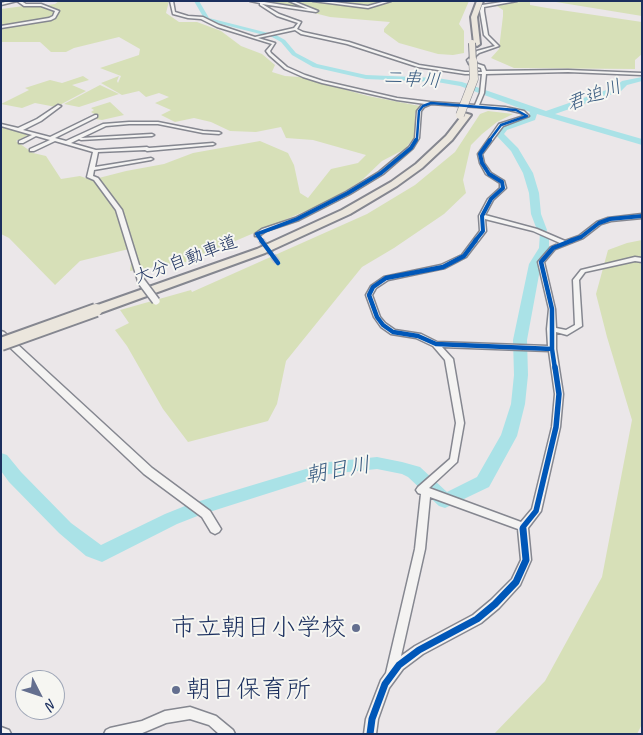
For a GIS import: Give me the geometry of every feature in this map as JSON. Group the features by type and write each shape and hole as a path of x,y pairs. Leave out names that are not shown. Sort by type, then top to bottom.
{"highway":[{"name":"大分自動車道","path":"1,335 95,307 261,251 346,212 394,184 419,166 450,138 478,91 480,80 474,43 474,1"},
{"name":"大分自動車道","path":"473,14 480,1"},
{"path":"473,14 486,1"},
{"name":"大分自動車道","path":"1,344 95,307"}],"street":[{"path":"1,4 16,1 26,5 41,5 57,11 54,17 50,19 1,27"},
{"path":"171,1 174,13 202,18 218,26 274,44 268,52 286,68 322,82 397,99 505,108 527,115 501,125 480,154 482,163 489,174 502,182 503,188 491,199 482,216 482,231 464,256 443,267 386,278 373,287 369,295 373,310 383,325 393,332 418,336 436,344 552,349"},
{"path":"251,1 260,4 316,10 290,1"},
{"path":"314,1 363,7 382,5 390,1"},
{"path":"476,106 482,93 484,73 483,67 470,63 469,60 478,52 496,47 486,35 482,11 483,6 516,1"},
{"path":"255,37 295,29 300,23 278,15 260,4"},
{"path":"295,29 302,33 348,43 418,66 465,73 568,71 642,74"},
{"path":"257,235 264,230 298,219 381,173 411,148 417,138 419,111 423,106 431,103"},
{"path":"20,129 39,120 59,106"},
{"path":"32,150 93,114"},
{"path":"92,169 151,162 147,149 156,124 154,122"},
{"path":"68,142 104,125 154,122 219,133"},
{"path":"1,125 96,151 213,144"},
{"path":"21,142 37,134"},
{"path":"77,139 152,135"},
{"path":"96,151 90,177 96,179 119,210 141,281 158,303"},
{"path":"482,216 535,230 564,243"},
{"path":"370,734 372,719 385,684 399,665 419,650 477,618 495,604 516,582 526,560 523,526 536,511 556,427 560,394 552,349 552,309 541,262 553,248 581,237 599,224 610,219 642,216"},
{"path":"551,329 567,333 579,326 575,291 576,280 580,273 589,269 642,260"},
{"path":"1,335 148,470 180,492 206,514 215,529"},
{"path":"436,344 449,359 460,423 454,460 421,490 523,526"},
{"path":"391,678 420,549 426,491"},
{"path":"110,734 143,727 165,717 190,713 212,720 229,734"}],"green space":[{"path":"59,1 169,1 166,13 179,22 197,22 221,31 241,46 262,54 275,65 272,72 285,76 300,77 368,96 420,106 415,114 415,136 405,149 382,161 361,181 329,201 186,262 130,271 133,248 80,261 55,285 9,238 1,234 1,126 33,133 16,141 33,153 46,156 61,179 80,176 91,180 164,164 193,153 260,141 288,153 294,165 300,193 308,198 331,169 358,163 366,155 313,140 286,138 281,127 256,132 230,131 211,122 194,118 175,122 161,115 171,110 155,103 169,97 159,93 146,97 139,91 122,95 101,83 119,76 118,83 121,76 100,68 139,55 140,49 119,37 74,48 66,52 51,52 40,42 1,42 1,9 24,6 36,7 55,4"},
{"path":"267,1 469,1 459,24 464,31 464,53 453,55 438,54 399,43 384,32 384,29 390,22 330,17"},
{"path":"530,1 530,5 642,22 642,54 635,60 635,69 514,68 491,58 499,49 503,16 503,10 494,4"},
{"path":"549,1 642,2 642,16 556,2"},
{"path":"83,76 89,80 72,85 86,91 56,107 35,103 22,108 1,104 29,90 25,88 50,80 62,83"},
{"path":"100,85 119,94 79,107 64,104"},
{"path":"110,102 124,115 102,120 95,119 99,117 91,112 94,110 91,108"},
{"path":"488,111 513,114 497,122 471,145 463,180 466,193 444,214 362,267 286,361 277,404 268,421 188,442 163,409 127,346 115,330 129,323 120,310 191,290 192,292 367,214 415,185 455,152 480,114"},
{"path":"642,240 642,724 637,734 494,734 545,681 602,577 632,420 596,294 608,250"}],"waterway":[{"name":"二串川","path":"196,1 207,19 274,36 283,41 294,54 315,66 366,77 437,80 462,84 547,114"},
{"name":"君迫川","path":"547,114 618,89 625,83 642,79"},
{"name":"朝日川","path":"525,108 534,111 532,118 504,128 499,134 515,150 528,173 534,193 536,214 542,230"},
{"name":"二串川","path":"547,114 642,142"},
{"name":"朝日川","path":"1,459 15,477 65,528 92,550 102,554 171,519 196,509 329,468 377,463 402,468 414,472 445,501 483,482 509,436 518,404 521,375 520,340 535,264 544,248 544,235"}],"tunnel":[{"path":"257,235 262,241"},
{"path":"261,240 278,263"}],"railway":[{"path":"1,2 7,1"}],"cycle path":[{"path":"278,263 257,234 297,219 348,193 381,173 411,148 417,138 419,111 423,106 431,103 516,110 527,116 501,125 480,154 482,163 489,174 502,182 503,188 491,199 482,216 483,231 464,256 443,267 386,278 373,287 369,295 377,317 383,325 393,332 418,336 436,344 552,349"},
{"path":"370,734 372,719 385,684 399,665 419,650 477,619 495,604 516,582 526,560 523,527 536,511 556,427 559,394 552,349 552,309 541,262 553,248 581,237 599,223 610,219 642,216"}],"place":[{"name":"市立朝日小学校","path":"356,628"},
{"name":"朝日保育所","path":"176,690"}]}
